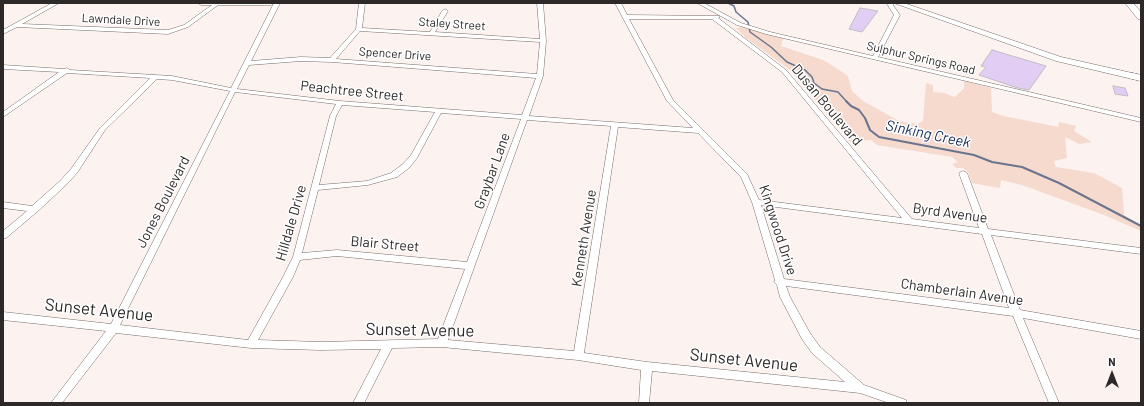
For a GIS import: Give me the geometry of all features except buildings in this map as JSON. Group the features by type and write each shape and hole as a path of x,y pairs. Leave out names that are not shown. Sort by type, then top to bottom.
{"main road":[{"path":"897,3 1037,53 1085,66 1139,76"},
{"path":"907,3 1030,47 1139,76"},
{"path":"1129,3 1141,17"}],"street":[{"path":"3,32 56,3"},
{"path":"201,3 271,3"},
{"name":"Jones Boulevard","path":"56,403 114,328 277,3"},
{"path":"332,60 359,29 362,3"},
{"name":"Graybar Lane","path":"442,343 540,76 543,41 540,3"},
{"name":"Kingwood Drive","path":"618,3 670,101 744,176 756,202 779,282 791,311 806,336 816,350 860,388 902,403"},
{"name":"Sulphur Springs Road","path":"700,3 722,16 749,27 1141,120"},
{"path":"875,58 897,15 891,7 890,4 892,3"},
{"name":"Lawndale Drive","path":"17,25 164,32 186,26 216,4"},
{"path":"431,34 445,11"},
{"path":"626,17 722,16"},
{"name":"Dusan Boulevard","path":"713,17 784,71 909,221"},
{"name":"Staley Street","path":"359,29 543,41"},
{"name":"Spencer Drive","path":"248,63 301,59 332,60 540,76"},
{"name":"Peachtree Street","path":"3,67 172,78 234,90 340,103 699,131"},
{"path":"3,114 67,70"},
{"path":"3,236 35,209 74,172 102,129 155,77"},
{"name":"Hilldale Drive","path":"251,344 288,277 297,257 333,116 340,103"},
{"path":"315,188 368,183 394,175 406,166 414,156 439,111"},
{"name":"Kenneth Avenue","path":"578,356 615,125"},
{"path":"963,173 1016,313 1054,403"},
{"name":"Byrd Avenue","path":"756,202 1141,251"},
{"path":"3,205 35,209"},
{"name":"Blair Street","path":"297,257 337,253 471,266"},
{"name":"Chamberlain Avenue","path":"779,282 1016,313 1141,335"},
{"name":"Sunset Avenue","path":"3,316 251,344 321,346 442,343 578,356 647,366 860,388"},
{"path":"358,403 389,344"},
{"path":"644,403 647,366"}],"shaded area":[{"path":"741,27 783,38 781,46 823,60 848,76 852,91 863,101 899,121 918,124 923,121 926,83 933,85 933,92 944,93 955,97 964,88 964,81 991,88 992,112 1004,116 1058,127 1059,122 1076,126 1074,131 1092,142 1079,144 1065,137 1067,158 1054,161 1056,167 1094,173 1122,188 1124,215 1141,226 1141,231 1104,215 1022,185 1001,180 1000,188 972,183 968,172 963,168 956,168 952,164 958,162 952,157 877,145 871,140 850,141 789,69 746,38 736,28"}],"waterway":[{"name":"Sinking Creek","path":"728,3 734,6 736,12 748,22 750,32 771,47 787,62 805,70 812,77 814,83 822,89 838,92 847,102"},
{"name":"Sinking Creek","path":"847,102 859,110 865,118 870,130 879,137 974,155 992,162 1022,167 1059,183 1141,226"}]}
